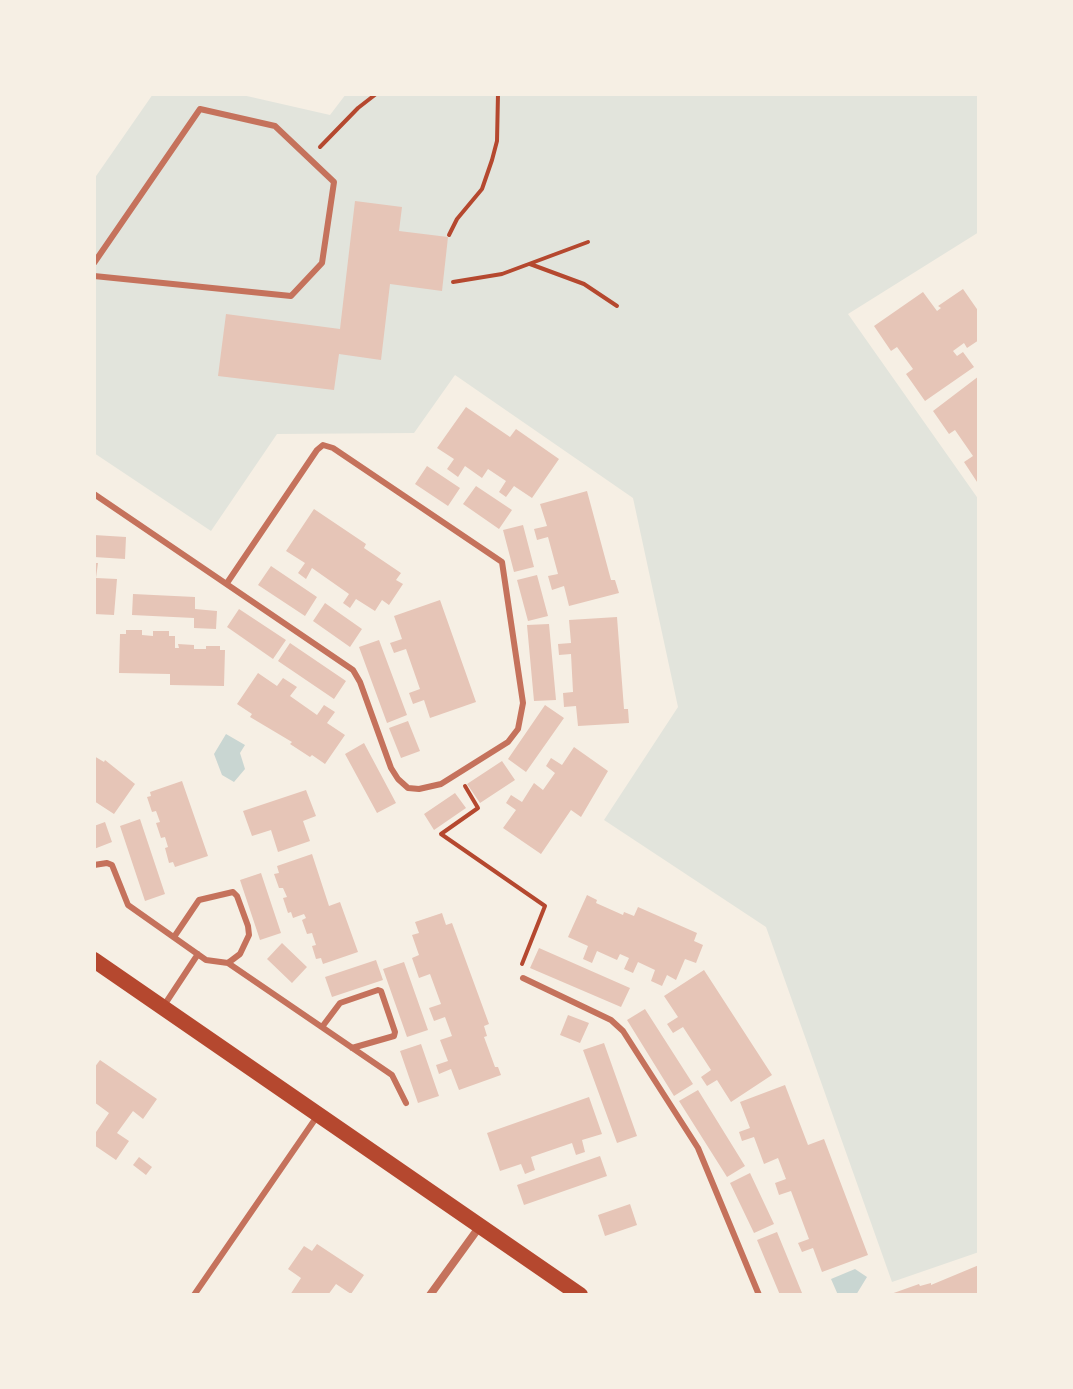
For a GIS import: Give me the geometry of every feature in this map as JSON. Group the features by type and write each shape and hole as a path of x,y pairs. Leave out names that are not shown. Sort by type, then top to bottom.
{"main road":[{"path":"94,960 580,1295"}],"street":[{"path":"430,1295 480,1226"}],"lane":[{"path":"94,263 200,109 275,126 334,182 322,263 291,296 94,276"},
{"path":"94,494 353,670 391,768 403,784 413,789 436,786 508,742 521,723 523,703 503,564 333,448 323,445 317,450 227,583"},
{"path":"94,865 110,864 126,903 209,961 228,963 394,1078 406,1103"},
{"path":"174,937 198,902 233,892 241,906 249,935 240,954 228,963"},
{"path":"163,1007 198,954"},
{"path":"520,977 611,1020 623,1031 698,1148 759,1295"},
{"path":"322,1027 340,1003 381,991 394,1036 352,1048"},
{"path":"194,1295 318,1115"}],"path":[{"path":"310,159 358,108 376,94"},
{"path":"449,235 457,219 482,189 497,141 498,94"},
{"path":"453,282 485,278 588,242"},
{"path":"529,264 584,284 617,306"},
{"path":"457,774 478,808 441,834 545,906 520,977"}],"shaded area":[{"path":"153,94 238,94 330,115 346,94 979,94 979,232 848,314 979,500 979,1252 892,1282 766,927 604,820 678,707 633,498 455,375 414,433 277,434 211,531 94,453 94,179"},
{"path":"226,734 245,745 240,753 245,769 234,782 222,775 214,754"},
{"path":"855,1269 867,1277 856,1295 838,1295 831,1279"}],"building":[{"path":"355,201 402,207 399,231 448,237 442,291 390,284 381,360 339,354 334,390 218,376 226,314 340,329"},
{"path":"963,289 979,312 979,340 967,348 964,343 953,351 957,356 963,352 974,367 925,401 906,374 913,369 897,347 891,351 874,326 923,292 937,311 941,308 938,306"},
{"path":"979,376 979,485 964,462 973,456 955,430 949,434 933,411"},
{"path":"466,407 510,437 516,429 559,459 532,498 514,486 506,497 499,492 506,481 488,469 482,478 465,466 458,477 447,469 454,459 437,448"},
{"path":"427,466 460,488 448,506 415,484"},
{"path":"476,486 512,510 499,529 463,504"},
{"path":"587,491 611,580 615,580 619,593 569,606 564,586 552,590 548,576 558,574 548,537 537,540 534,529 547,526 540,504"},
{"path":"314,509 366,544 364,548 401,573 396,580 403,584 389,605 382,600 375,611 356,599 350,608 343,603 349,594 312,568 306,579 298,573 305,563 286,551"},
{"path":"523,525 534,567 514,572 503,530"},
{"path":"94,535 126,537 125,559 94,557"},
{"path":"94,563 98,563 96,578 117,579 114,615 94,614"},
{"path":"271,566 317,597 305,616 258,585"},
{"path":"537,575 548,616 528,621 517,580"},
{"path":"133,594 195,597 195,609 217,611 216,629 194,628 194,618 132,615"},
{"path":"440,600 476,702 430,718 424,700 413,704 409,693 420,689 406,649 394,653 390,643 402,639 394,616"},
{"path":"325,603 362,629 350,647 313,621"},
{"path":"239,609 286,640 273,659 227,627"},
{"path":"617,617 624,709 628,709 629,723 578,726 576,706 564,707 563,693 573,692 571,654 559,655 558,644 571,643 569,620"},
{"path":"549,624 556,700 534,701 527,625"},
{"path":"126,630 142,630 142,635 153,636 153,631 169,631 169,636 175,636 175,648 179,648 178,644 194,645 194,649 220,646 220,650 225,650 224,686 170,685 170,674 119,673 120,634 126,634"},
{"path":"379,640 407,715 387,723 359,647"},
{"path":"290,643 346,681 334,699 278,661"},
{"path":"258,673 277,686 283,678 297,687 290,696 317,715 324,705 335,712 327,723 345,735 325,764 250,717 252,714 237,704"},
{"path":"545,705 564,718 526,772 508,759"},
{"path":"408,721 420,751 401,758 389,728"},
{"path":"364,743 396,803 377,813 345,754"},
{"path":"574,747 608,771 581,817 571,810 541,854 503,828 516,810 506,803 511,795 522,802 534,783 543,790 555,773 546,766 551,758 562,765"},
{"path":"94,756 105,760 135,784 114,814 94,801"},
{"path":"502,761 515,780 480,803 467,784"},
{"path":"182,781 208,856 175,867 173,862 169,863 165,837 161,838 156,823 160,822 156,811 152,812 147,797 151,796 150,792"},
{"path":"306,790 316,816 303,821 310,841 278,852 271,830 252,836 243,811"},
{"path":"455,793 466,808 434,830 424,814"},
{"path":"140,819 165,894 145,901 120,826"},
{"path":"105,822 112,842 94,849 94,826"},
{"path":"312,854 329,906 340,902 358,952 323,964 321,958 316,959 312,946 316,945 312,933 307,934 302,920 306,918 304,914 293,918 291,912 288,913 283,898 287,897 283,888 279,888 274,874 279,873 277,866"},
{"path":"261,873 281,933 260,940 240,880"},
{"path":"587,895 597,900 596,903 623,915 624,912 634,916 638,907 697,933 694,941 703,945 696,963 685,959 676,980 667,975 662,986 651,981 655,970 638,962 633,973 624,969 629,958 620,954 617,960 597,951 592,963 583,959 588,946 568,937"},
{"path":"442,913 446,925 452,923 489,1024 484,1026 487,1036 484,1037 501,1075 459,1090 451,1069 439,1074 436,1065 448,1061 440,1040 452,1036 445,1017 434,1021 429,1008 441,1004 430,974 419,978 412,958 419,955 412,935 419,933 415,922"},
{"path":"282,943 307,967 292,983 267,959"},
{"path":"539,948 630,988 621,1007 530,968"},
{"path":"376,960 383,980 332,997 325,977"},
{"path":"404,962 428,1030 407,1037 383,969"},
{"path":"704,970 772,1075 731,1102 717,1080 707,1086 701,1077 711,1070 683,1027 673,1033 667,1024 678,1017 664,996"},
{"path":"645,1009 693,1084 674,1096 627,1020"},
{"path":"568,1015 589,1023 580,1043 560,1035"},
{"path":"604,1043 637,1136 617,1143 583,1050"},
{"path":"421,1044 439,1096 418,1103 400,1051"},
{"path":"100,1060 157,1099 143,1119 133,1111 117,1133 129,1141 116,1160 94,1145 94,1135 109,1113 94,1102 94,1068"},
{"path":"785,1085 808,1145 824,1139 868,1255 822,1272 813,1248 802,1252 798,1243 809,1239 791,1191 779,1195 775,1183 786,1179 778,1158 764,1164 754,1137 742,1141 739,1132 750,1128 740,1102"},
{"path":"698,1090 745,1166 727,1177 679,1101"},
{"path":"589,1097 602,1134 582,1140 585,1152 576,1155 572,1143 531,1157 535,1170 525,1174 521,1164 500,1171 487,1133"},
{"path":"600,1156 607,1176 524,1205 517,1185"},
{"path":"139,1157 152,1167 146,1175 133,1165"},
{"path":"750,1173 774,1224 754,1233 730,1183"},
{"path":"630,1204 637,1225 605,1236 598,1215"},
{"path":"777,1232 802,1293 797,1295 780,1295 757,1240"},
{"path":"317,1244 364,1275 351,1294 336,1284 328,1295 290,1295 301,1278 288,1269 304,1246 312,1251"},
{"path":"979,1265 979,1295 888,1295 919,1284 931,1285"}]}
